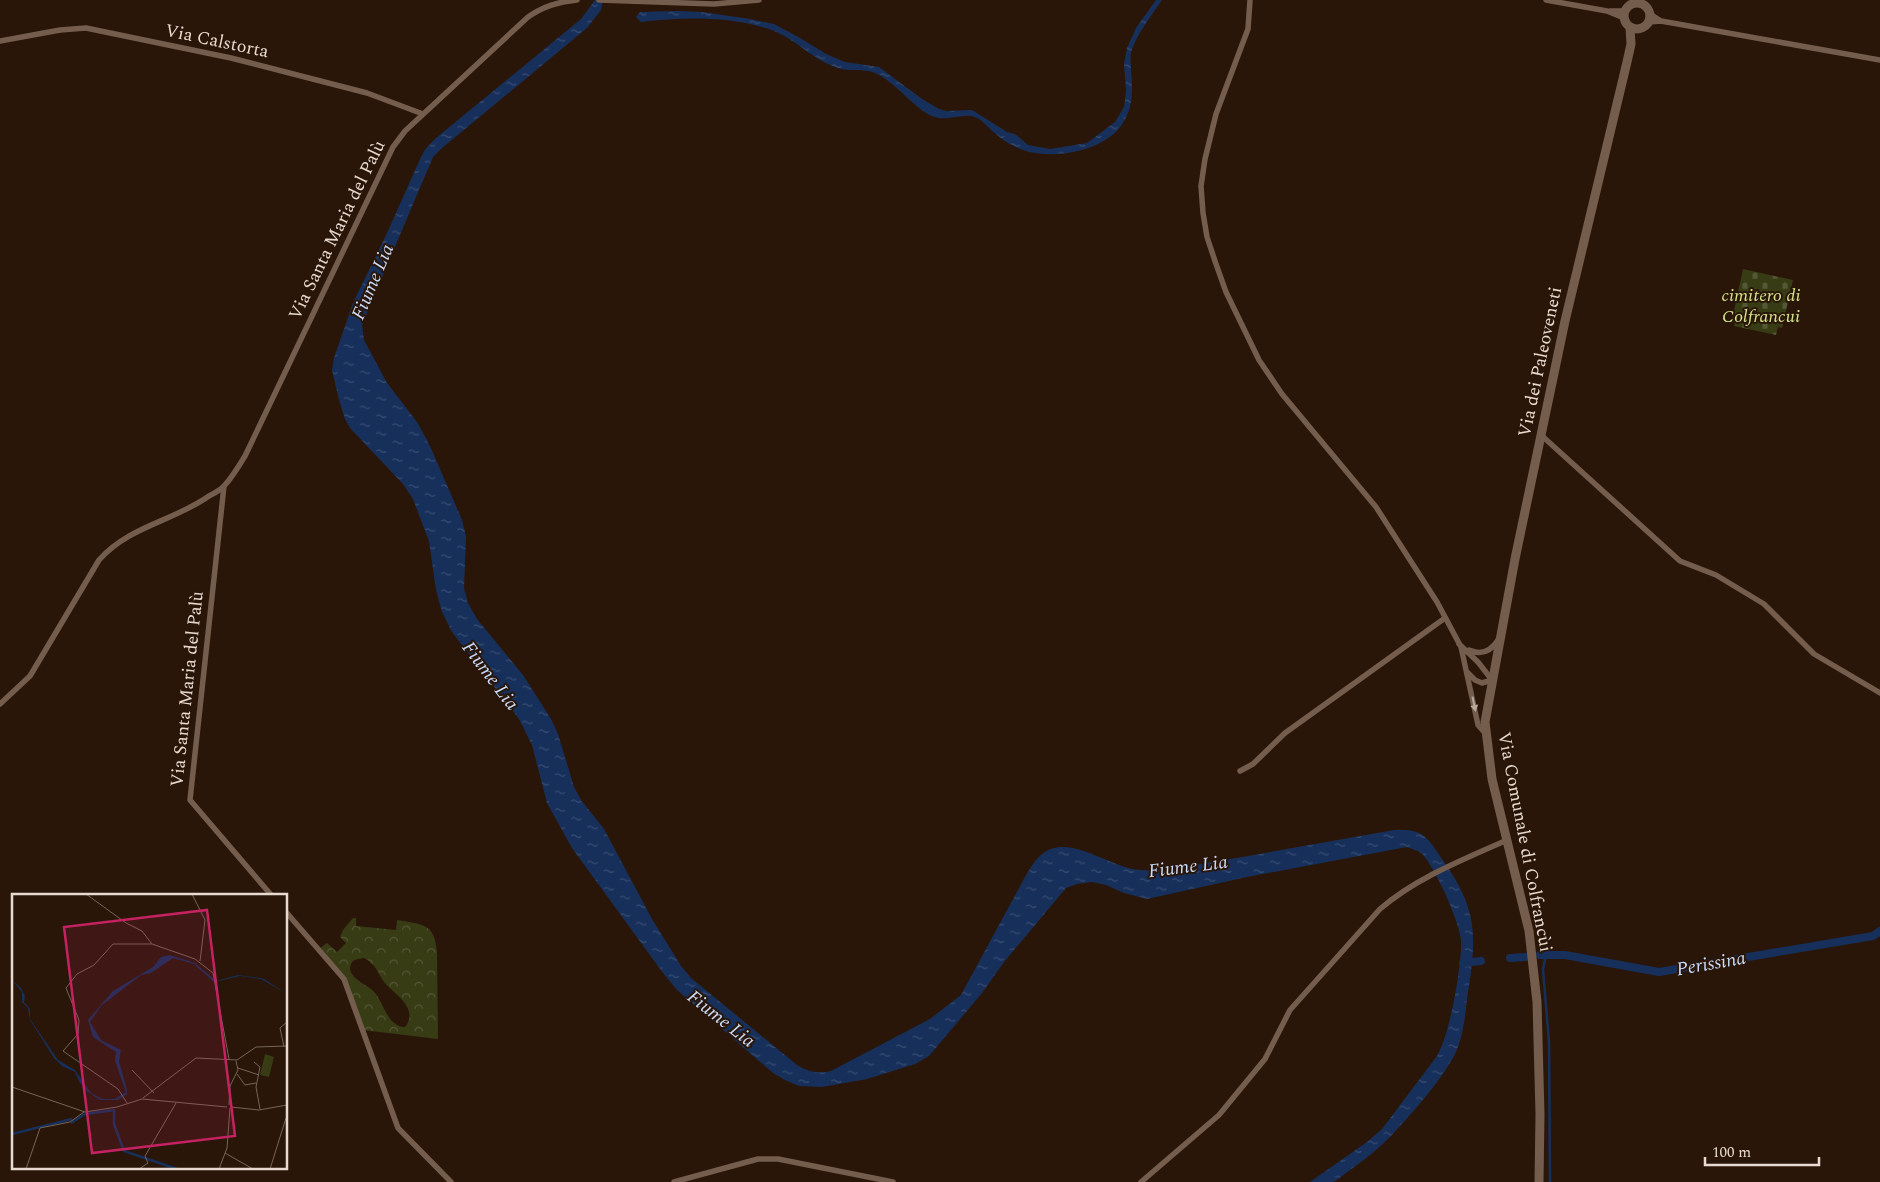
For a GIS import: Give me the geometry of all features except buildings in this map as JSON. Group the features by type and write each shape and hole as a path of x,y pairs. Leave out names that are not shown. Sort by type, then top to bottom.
{"main road":[{"path":"1634,29 1624,14 1630,5 1644,8"},
{"name":"Via dei Paleoveneti","path":"1491,684 1564,321 1634,29 1642,28 1644,8"},
{"name":"Via Comunale di Colfrancùi","path":"1491,684 1486,712 1486,733 1492,779 1529,931 1536,1002 1540,1114 1539,1182"}],"street":[{"name":"Via Santa Maria del Palù","path":"0,704 30,676 99,560 109,549 136,531 200,503 224,486 245,456 393,147 404,131 528,17 542,8 555,3 577,0"},
{"path":"600,0 714,4 760,0"},
{"path":"1250,0 1248,29 1216,114 1205,159 1201,186 1203,214 1216,264 1226,292 1260,360 1282,394 1376,508 1411,560 1445,618 1458,643 1467,672 1478,725 1486,733"},
{"path":"1546,0 1624,14"},
{"path":"1644,8 1662,21 1880,60"},
{"name":"Via Calstorta","path":"0,41 60,30 86,28 231,58 367,93 423,114"},
{"path":"1541,435 1680,561 1716,575 1764,604 1814,654 1880,693"},
{"name":"Via Santa Maria del Palù","path":"224,486 190,800 270,894"},
{"path":"1240,771 1253,764 1285,733 1445,618"},
{"path":"1464,648 1483,653 1492,649 1500,638"},
{"path":"1458,643 1478,662 1491,684"},
{"path":"1467,672 1475,680 1491,684"},
{"path":"1141,1182 1219,1115 1265,1059 1290,1010 1380,909 1392,898 1451,865 1507,840"},
{"path":"288,914 344,979 398,1128 451,1182"},
{"path":"674,1182 758,1159 778,1159 893,1182"}],"green space":[{"name":"cimitero di Colfrancui","path":"1743,269 1793,280 1782,328 1778,327 1776,335 1734,326 1735,321 1732,320"},
{"path":"353,918 356,918 356,926 396,930 397,920 420,924 430,930 437,952 438,1039 363,1030 350,993 320,948 327,943 337,952 346,943 340,937","holes":["364,958 368,960 384,982 408,1008 409,1020 405,1027 394,1023 375,993 358,981 351,973 350,969 353,961"]}],"water":[{"name":"Fiume Lia","path":"595,0 603,0 601,10 587,28 433,157 362,325 364,340 387,383 417,422 430,446 462,520 466,536 464,588 468,603 477,619 523,675 551,719 558,734 574,787 581,800 604,829 652,919 681,966 691,978 797,1065 814,1072 827,1072 930,1019 961,995 1030,868 1041,855 1052,849 1064,847 1076,849 1128,868 1160,870 1394,830 1413,831 1425,837 1434,847 1456,880 1469,912 1473,943 1462,1034 1455,1054 1449,1064 1392,1135 1381,1146 1333,1182 1310,1182 1367,1142 1382,1129 1437,1056 1451,1016 1460,966 1460,932 1433,869 1421,853 1416,850 1407,847 1247,877 1147,899 1092,882 1066,888 929,1056 915,1064 867,1079 822,1087 799,1086 773,1073 677,990 572,848 547,803 532,745 519,719 452,632 442,612 436,590 429,541 413,499 403,484 350,428 339,400 332,370 334,358 353,303 426,148 581,19"},
{"path":"1156,0 1162,0 1141,32 1131,52 1131,100 1125,120 1112,135 1100,143 1072,152 1057,154 1028,152 1009,144 972,116 938,118 932,116 918,107 883,77 862,70 838,68 820,60 787,37 769,29 722,20 673,19 641,22 636,17 640,12 702,12 774,24 826,54 845,62 879,67 922,99 939,109 946,111 972,110 1007,132 1015,134 1028,145 1050,149 1087,143 1115,122 1124,107 1126,90 1124,64 1127,48 1136,28"}],"waterway":[{"name":"Perissina","path":"1540,955 1565,955 1659,972 1873,936 1880,931"},
{"path":"1550,1182 1549,1042 1543,969 1545,959 1551,954"},
{"name":"Perissina","path":"1510,958 1525,957"},
{"name":"Perissina","path":"1463,963 1481,961"}]}
